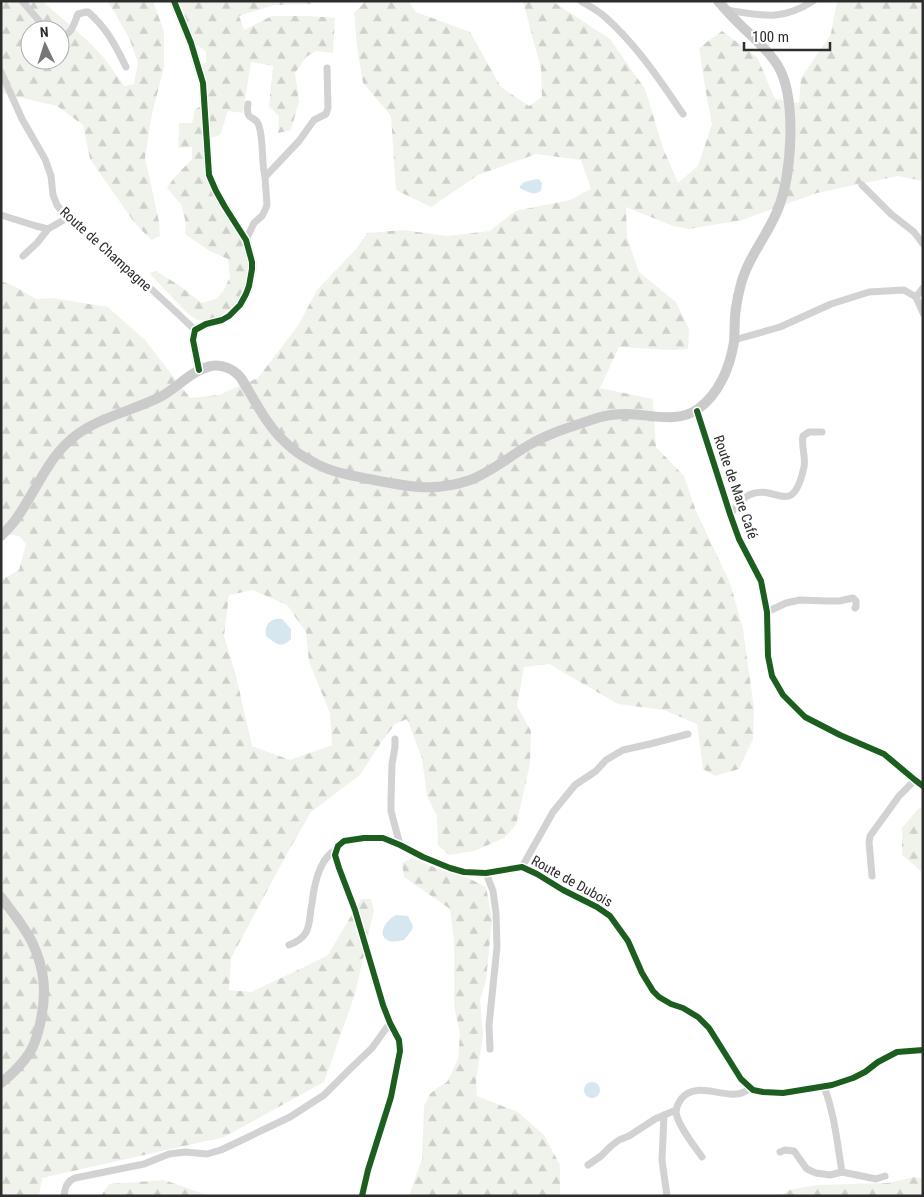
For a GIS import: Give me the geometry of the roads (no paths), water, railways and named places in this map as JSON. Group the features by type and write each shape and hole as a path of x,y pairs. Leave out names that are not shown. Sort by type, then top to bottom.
{"main road":[{"path":"1,536 18,517 54,458 67,443 100,422 163,396 199,370 210,366 218,366 236,371 272,427 284,442 315,464 343,473 415,488 443,487 471,480 552,432 606,415 628,414 680,417 697,411 710,399 729,365 734,340 735,308 741,281 778,211 790,152 789,99 779,67 768,52 718,1"},
{"path":"1,897 25,929 32,942 39,960 45,989 40,1025 30,1053 11,1075 1,1083"}],"street":[{"path":"22,1 38,20"},
{"path":"174,1 191,43 203,83 209,175 225,207 246,240 252,269 249,286 242,302 234,311 222,320 206,324 195,330 193,340 199,370"},
{"path":"581,1 603,15 634,46 682,114"},
{"path":"726,10 753,15 774,16 787,14 813,1"},
{"path":"70,31 78,14 88,12 101,23 112,38 126,67"},
{"path":"265,177 299,142 314,120 326,114 328,108 327,68"},
{"name":"Route de Champagne","path":"1,72 22,118 45,159 51,176 57,205 67,218 137,276 195,330"},
{"path":"246,240 254,223 262,216 267,205 265,177 262,168 262,139 258,122 246,112 248,104"},
{"path":"862,185 891,214 914,232 923,244"},
{"path":"1,215 48,228"},
{"path":"23,256 37,243 48,228 67,218"},
{"path":"916,297 923,288"},
{"path":"734,340 780,327 831,304 869,292 904,290 916,297 923,313"},
{"name":"Route de Mare Café","path":"697,411 739,539 761,582 767,612 768,656 772,676 783,695 804,717 840,736 884,754 923,786"},
{"path":"730,514 744,498 754,493 791,496 805,465 803,436 809,432 822,432"},
{"path":"767,612 786,603 800,600 839,601 853,598 857,603 855,608"},
{"path":"522,867 553,812 575,785 596,771 606,760 623,750 688,734"},
{"path":"395,738 391,811 400,845"},
{"path":"872,876 870,836 899,796 915,780"},
{"name":"Route de Dubois","path":"336,850 344,841 383,838 423,857 464,872 486,873 522,867 562,890 597,906 610,916 628,941 642,973 653,992 671,1004 683,1008 698,1017 710,1028 734,1070 750,1087"},
{"path":"289,945 298,941 309,927 311,903 322,863 336,850"},
{"path":"336,850 335,855 339,868 356,910 383,1005 399,1040 400,1051 391,1097 368,1170 362,1196"},
{"path":"486,873 493,891 496,913 496,947 489,1025 490,1049"},
{"path":"64,1196 66,1186 71,1180 76,1178 144,1164 169,1154 186,1152 207,1154 220,1150 290,1117 324,1095 372,1048 390,1023"},
{"path":"702,1157 679,1122 676,1110 684,1096 704,1090 738,1094 750,1087 753,1090 763,1092 782,1093 824,1086 853,1078 897,1052 923,1050"},
{"path":"824,1086 834,1120 842,1172"},
{"path":"588,1165 611,1146 655,1119 676,1110"},
{"path":"664,1115 662,1160 667,1196"},
{"path":"780,1152 785,1150 794,1151 806,1168 816,1173 830,1175 842,1172 876,1179 885,1176"}]}
